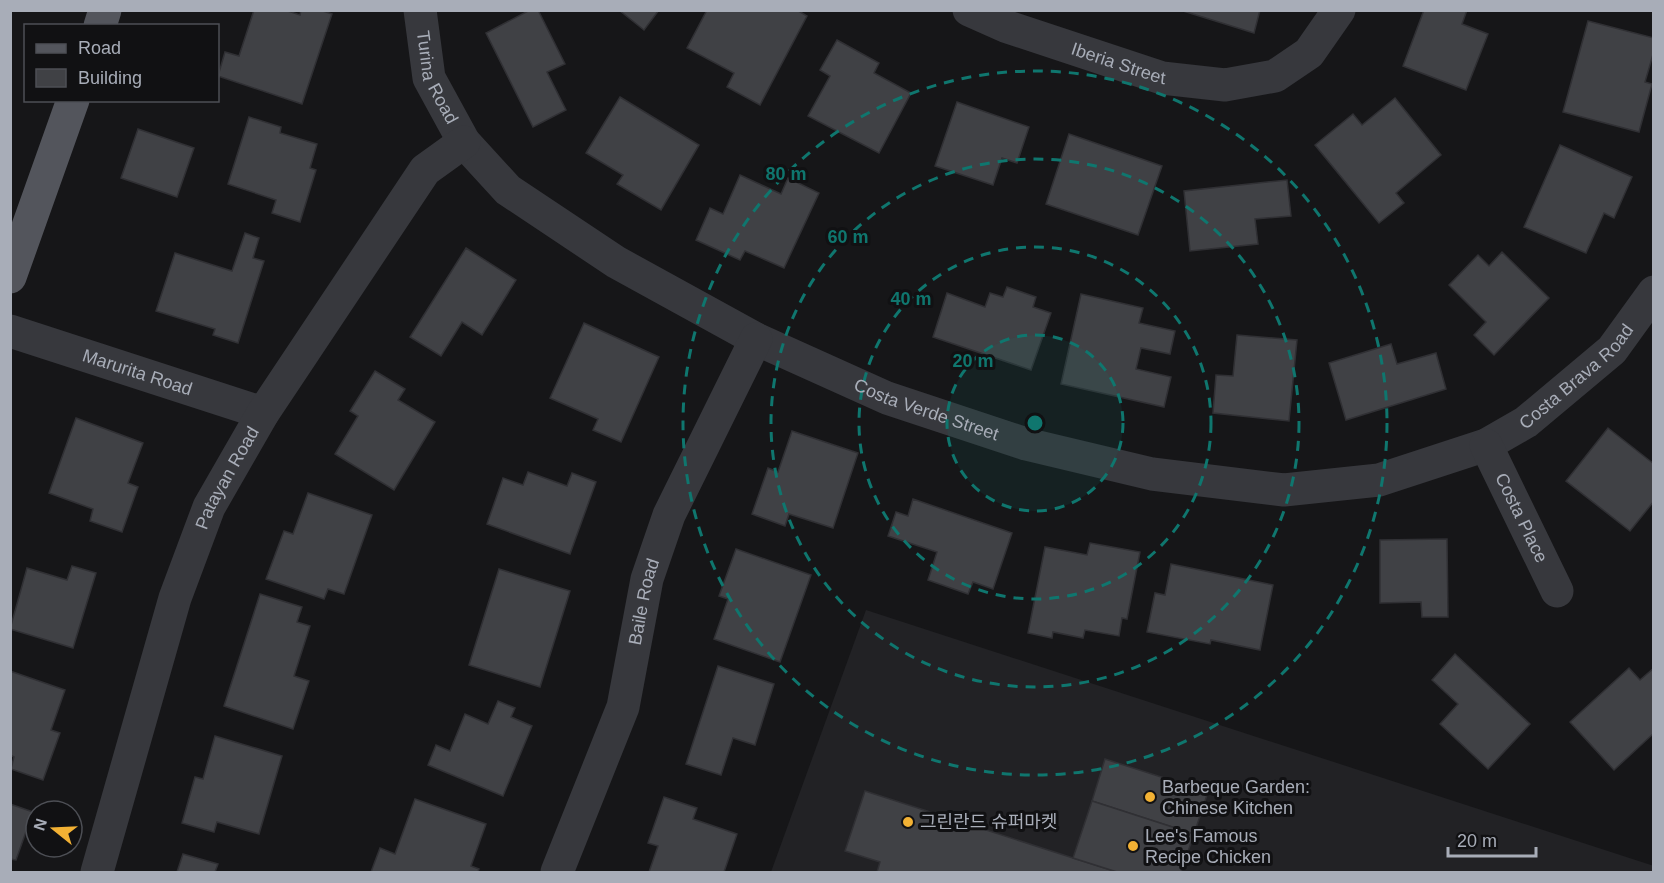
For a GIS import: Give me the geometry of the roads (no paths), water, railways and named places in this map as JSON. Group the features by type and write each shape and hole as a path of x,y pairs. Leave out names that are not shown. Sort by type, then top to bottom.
{"main road":[{"path":"10,278 72,102"}],"street":[{"name":"Turina Road","path":"420,10 429,78 464,142"},
{"name":"Iberia Street","path":"969,10 1005,26 1162,78 1225,86 1275,76 1309,53 1339,10"},
{"name":"Costa Verde Street","path":"464,142 508,190 527,203 616,262 756,339 887,398 1026,444 1152,474 1284,490 1379,480 1486,445"},
{"name":"Patayan Road","path":"97,873 175,598 209,507 263,412 425,170 464,142"},
{"name":"Costa Brava Road","path":"1486,445 1526,422 1611,350 1653,292"},
{"name":"Marurita Road","path":"10,331 263,412"},
{"name":"Baile Road","path":"557,873 623,707 647,579 669,515 756,339"},
{"name":"Costa Place","path":"1486,445 1557,591"}],"place":[{"name":"Barbeque Garden: Chinese Kitchen","path":"1150,797"},
{"name":"그린란드 슈퍼마켓","path":"908,822"},
{"name":"Lee's Famous Recipe Chicken","path":"1133,846"}]}
